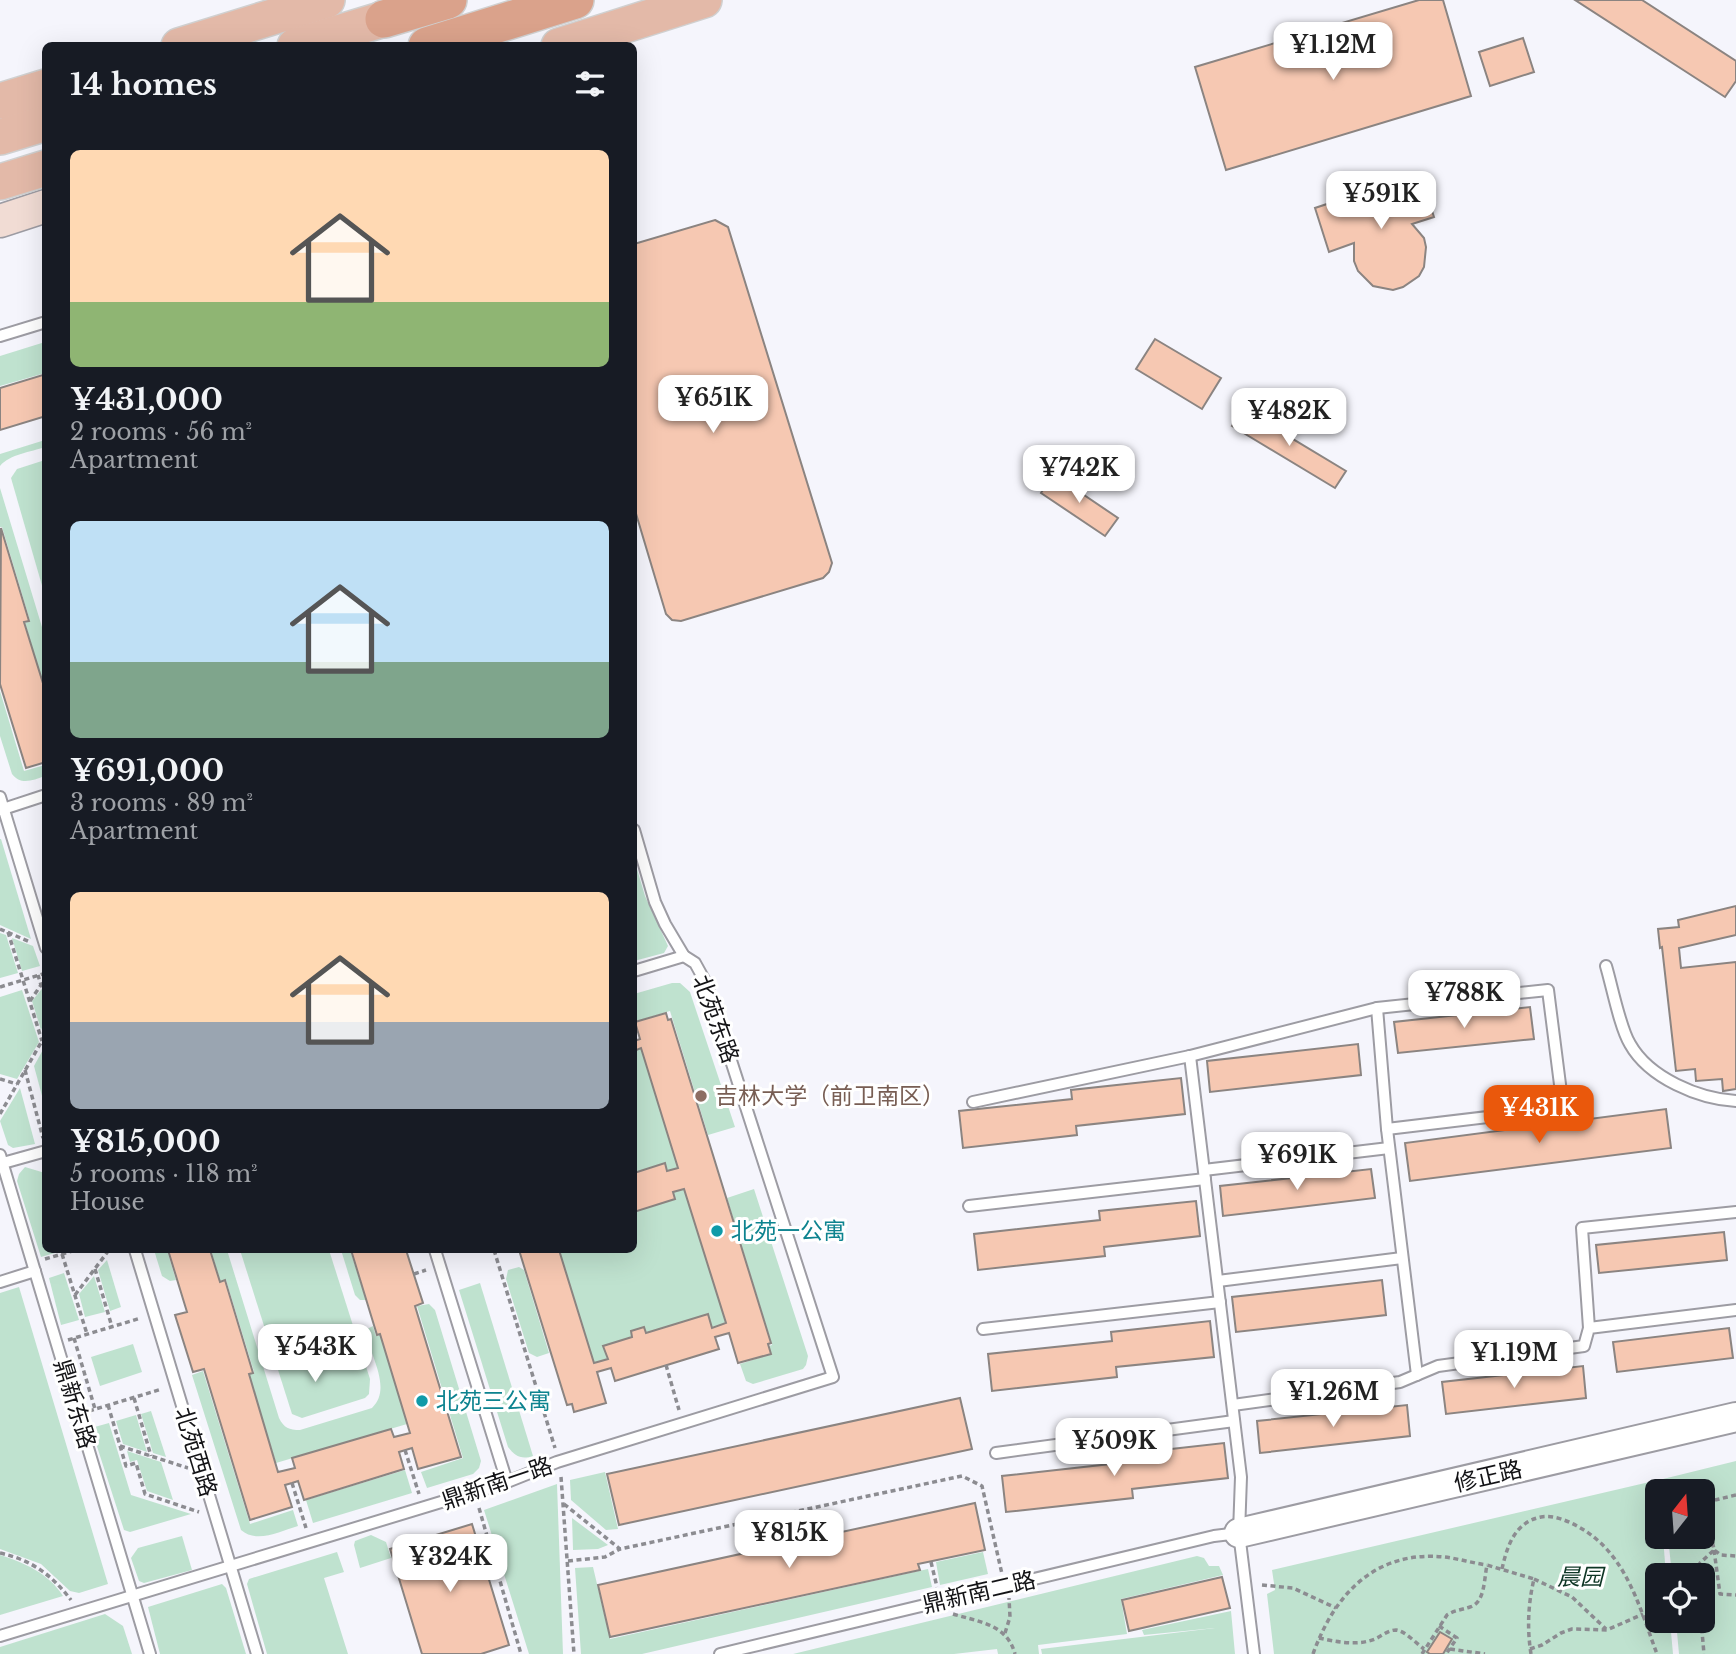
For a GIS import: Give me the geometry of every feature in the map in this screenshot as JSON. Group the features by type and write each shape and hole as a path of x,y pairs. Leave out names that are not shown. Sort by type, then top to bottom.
{"highway":[{"path":"384,19 447,0"},
{"path":"440,42 575,0"}],"main road":[{"path":"572,42 704,0"},
{"path":"191,42 308,3"},
{"path":"309,42 384,19"},
{"path":"0,101 42,88"},
{"path":"0,136 42,123"},
{"path":"0,182 42,169"},
{"path":"0,221 42,207"}],"street":[{"name":"修正路","path":"1239,1533 1736,1417"}],"lane":[{"path":"0,336 42,323"},
{"path":"2,809 42,796"},
{"path":"0,797 42,935"},
{"name":"北苑东路","path":"637,840 655,902 684,956 695,963 710,994 833,1377"},
{"path":"637,970 684,956"},
{"path":"1606,966 1629,1043 1643,1062 1692,1093 1736,1101"},
{"path":"973,1102 1190,1056 1377,1008 1548,990 1563,1108 1387,1129"},
{"path":"1377,1008 1389,1148 1417,1375"},
{"path":"1190,1056 1241,1477 1239,1533 1254,1654"},
{"path":"1,1159 42,1147"},
{"path":"969,1206 1389,1148"},
{"name":"鼎新东路","path":"1,1159 150,1654"},
{"path":"1233,1405 1400,1382 1438,1366 1584,1346 1589,1328 1582,1228 1736,1212"},
{"name":"北苑西路","path":"136,1253 257,1654"},
{"path":"436,1253 507,1482"},
{"path":"1218,1282 1402,1258"},
{"path":"0,1282 35,1272"},
{"path":"983,1329 1220,1302"},
{"path":"1589,1328 1736,1310"},
{"name":"鼎新南一路","path":"0,1636 507,1482 558,1462 833,1377"},
{"path":"996,1452 1234,1421"},
{"name":"鼎新南二路","path":"720,1654 1214,1536 1239,1533"}],"path":[{"path":"0,929 33,943"},
{"path":"0,1114 42,1041 8,932"},
{"path":"0,987 42,974"},
{"path":"30,1001 41,985 38,975"},
{"path":"25,1070 42,1135"},
{"path":"0,1079 17,1084"},
{"path":"43,1259 66,1253"},
{"path":"75,1294 106,1253"},
{"path":"495,1253 555,1448"},
{"path":"62,1254 87,1334"},
{"path":"94,1269 112,1327"},
{"path":"414,1274 426,1270"},
{"path":"65,1341 143,1317"},
{"path":"75,1338 95,1409"},
{"path":"666,1365 679,1411"},
{"path":"87,1412 164,1388"},
{"path":"134,1398 151,1456"},
{"path":"108,1405 126,1466 136,1463 145,1494 202,1513"},
{"path":"120,1446 188,1468"},
{"path":"405,1450 419,1494"},
{"path":"560,1475 574,1654"},
{"path":"568,1561 605,1557 620,1549 962,1476 982,1486 1002,1574"},
{"path":"292,1483 306,1528"},
{"path":"1736,1495 1715,1500 1709,1504 1707,1512 1720,1594 1736,1595"},
{"path":"564,1504 620,1549"},
{"path":"479,1508 521,1654"},
{"path":"1502,1569 1511,1540 1525,1522 1547,1516 1562,1519 1601,1541 1627,1576 1657,1654"},
{"path":"1714,1550 1721,1555 1736,1556"},
{"path":"1700,1563 1714,1550"},
{"path":"0,1553 18,1557 45,1572 71,1600"},
{"path":"1313,1654 1336,1608 1371,1571 1394,1561 1444,1557 1488,1565 1534,1579 1572,1597 1607,1630"},
{"path":"931,1562 937,1590"},
{"path":"1319,1638 1348,1642 1374,1640 1392,1630 1399,1631 1422,1653 1447,1615 1478,1603 1488,1565"},
{"path":"1534,1579 1529,1603 1527,1640 1530,1651 1572,1629 1607,1630 1643,1614"},
{"path":"1262,1586 1293,1588 1336,1608"},
{"path":"1005,1633 1010,1617 1009,1599"},
{"path":"950,1613 1005,1633 1014,1654"},
{"path":"1439,1626 1457,1638 1446,1654"},
{"path":"1702,1633 1704,1654"},
{"path":"1450,1648 1485,1654"}],"green space":[{"path":"42,343 42,374 0,386 0,356"},
{"path":"42,441 42,448 15,456 0,466 0,454"},
{"path":"42,461 42,586 11,478 17,469"},
{"path":"0,488 42,627 42,680 25,623 30,621 0,527"},
{"path":"0,691 24,771 42,766 42,777 23,781 16,778 12,774 0,736"},
{"path":"1,839 31,939 0,925"},
{"path":"637,869 645,896 668,946 664,953 637,960"},
{"path":"0,933 6,935 18,973 0,978"},
{"path":"12,938 33,946 40,966 22,971"},
{"path":"672,983 680,983 690,992 735,1127 708,1135 670,1011 637,1021 637,993"},
{"path":"42,989 41,1030 32,1001"},
{"path":"22,990 39,1042 17,1079 0,1074 0,997"},
{"path":"641,1048 678,1168 667,1171 664,1163 637,1172 637,1050"},
{"path":"42,1051 42,1096 34,1066"},
{"path":"20,1088 35,1144 13,1148 8,1145 0,1121"},
{"path":"25,1167 42,1172 42,1253 55,1253 41,1257 17,1181"},
{"path":"684,1189 726,1323 712,1328 708,1314 646,1333 644,1327 631,1331 632,1337 603,1347 608,1359 594,1363 560,1253 637,1253 637,1211 674,1199 673,1192"},
{"path":"754,1189 808,1356 803,1369 753,1384 746,1381 740,1364 771,1354 769,1346 772,1345 727,1198"},
{"path":"155,1253 168,1253 176,1280 170,1281 162,1276"},
{"path":"212,1253 228,1253 279,1418 285,1426 300,1430 372,1408 378,1400 380,1381 365,1330 373,1326 376,1336 380,1335 407,1424 276,1463 249,1375 254,1372 226,1280 220,1281"},
{"path":"241,1253 330,1253 370,1379 369,1394 365,1398 302,1418 292,1414"},
{"path":"342,1253 351,1253 366,1300 360,1300 355,1295"},
{"path":"107,1260 121,1307 110,1311 98,1270"},
{"path":"519,1267 524,1270 549,1353 537,1357 529,1353 506,1279 508,1270"},
{"path":"64,1273 79,1320 61,1325 49,1278"},
{"path":"94,1276 105,1312 85,1317 79,1294"},
{"path":"480,1283 533,1456 519,1456 508,1447 459,1290"},
{"path":"19,1287 108,1584 79,1593 70,1591 41,1564 0,1549 0,1293"},
{"path":"429,1304 435,1310 481,1461 473,1474 427,1488 421,1472 463,1458 417,1306"},
{"path":"133,1344 142,1372 100,1386 91,1357"},
{"path":"203,1371 250,1524 293,1510 298,1526 261,1536 247,1534 241,1530 192,1375"},
{"path":"151,1411 166,1457 153,1453 141,1414"},
{"path":"136,1415 147,1452 123,1444 116,1421"},
{"path":"109,1423 131,1495 191,1514 130,1532 124,1530 91,1428"},
{"path":"127,1451 161,1462 173,1500 147,1491 137,1460 130,1462"},
{"path":"1736,1461 1736,1654 1679,1654 1677,1633 1715,1633 1715,1563 1671,1563 1669,1549 1715,1549 1715,1479 1663,1479"},
{"path":"405,1470 412,1493 313,1523 306,1500"},
{"path":"605,1472 618,1529 606,1530 571,1500 570,1480"},
{"name":"晨园","path":"1645,1483 1645,1549 1664,1549 1665,1563 1645,1563 1645,1633 1671,1633 1673,1654 1274,1654 1267,1594 1275,1590 1272,1570"},
{"path":"557,1484 563,1654 529,1654 484,1510"},
{"path":"572,1518 608,1545 598,1549 573,1550"},
{"path":"371,1535 386,1542 391,1558 360,1568 355,1541"},
{"path":"182,1536 192,1570 144,1583 139,1581 131,1558 138,1548"},
{"path":"337,1552 344,1572 324,1578 348,1654 267,1654 247,1584 249,1579"},
{"path":"983,1552 988,1574 940,1585 936,1562"},
{"path":"0,1555 35,1570 50,1581 63,1596 0,1615"},
{"path":"1197,1556 1204,1558 1209,1566 1219,1566 1223,1575 1121,1599 1127,1634 1038,1645 1039,1654 998,1654 997,1649 954,1654 793,1654"},
{"path":"593,1567 610,1639 928,1569 932,1587 642,1654 581,1654 575,1568"},
{"path":"222,1584 226,1588 246,1654 160,1654 148,1607"},
{"path":"1231,1611 1235,1654 1042,1654 1041,1649 1215,1628 1144,1635 1142,1630"},
{"path":"105,1614 123,1626 132,1654 0,1654 0,1647"}],"building":[{"path":"1419,0 1443,0 1471,96 1226,170 1195,67"},
{"path":"1575,0 1642,0 1736,61 1736,81 1725,97"},
{"path":"1523,38 1534,72 1490,86 1479,52"},
{"path":"1420,173 1434,217 1412,224 1424,238 1424,267 1419,276 1403,287 1393,290 1373,286 1358,271 1354,261 1354,243 1329,252 1315,208"},
{"path":"715,220 728,227 832,563 823,578 681,621 672,620 666,614 637,517 637,243"},
{"path":"1155,339 1221,378 1202,409 1136,369"},
{"path":"42,375 42,417 0,430 0,388"},
{"path":"1243,409 1346,471 1335,488 1232,426"},
{"path":"1053,474 1118,518 1105,536 1041,493"},
{"path":"1,528 29,621 24,622 42,680 42,763 26,768 0,684"},
{"path":"1736,906 1736,935 1679,948 1681,968 1736,962 1736,1089 1723,1091 1722,1079 1696,1081 1695,1069 1676,1071 1658,929 1679,927 1678,920"},
{"path":"1530,1007 1534,1039 1398,1053 1394,1022"},
{"name":"北苑一公寓","path":"666,1013 668,1020 671,1019 771,1343 768,1344 771,1354 738,1363 729,1333 715,1337 719,1349 615,1381 611,1368 597,1372 606,1403 574,1412 572,1404 567,1405 520,1253 560,1253 594,1363 608,1359 603,1346 632,1337 631,1331 644,1327 646,1333 708,1314 712,1328 726,1323 684,1189 673,1192 675,1199 637,1211 637,1172 665,1163 667,1171 678,1168 641,1048 637,1050 637,1040 640,1039 637,1021"},
{"path":"1358,1044 1361,1075 1210,1092 1207,1061"},
{"path":"1181,1078 1185,1114 1076,1126 1077,1135 963,1148 959,1111 1072,1099 1071,1090"},
{"path":"1666,1109 1671,1148 1410,1181 1405,1143"},
{"path":"1371,1169 1375,1198 1223,1216 1220,1186"},
{"path":"1196,1201 1200,1236 1104,1247 1105,1256 978,1270 974,1234 1100,1220 1099,1211"},
{"path":"1724,1232 1727,1260 1599,1273 1596,1245"},
{"name":"北苑三公寓","path":"169,1253 211,1253 220,1282 225,1280 253,1373 249,1374 278,1472 295,1468 292,1458 391,1429 394,1437 410,1433 352,1253 407,1253 423,1303 415,1306 461,1457 418,1469 412,1448 399,1452 404,1469 304,1500 298,1481 285,1485 292,1507 250,1520 204,1369 193,1372 175,1315 187,1312"},
{"path":"1382,1280 1386,1315 1236,1332 1232,1297"},
{"path":"1210,1321 1214,1357 1116,1367 1117,1377 992,1391 988,1354 1112,1341 1111,1332"},
{"path":"1729,1328 1733,1358 1617,1372 1613,1342"},
{"path":"1583,1366 1586,1398 1446,1414 1442,1382"},
{"path":"960,1398 972,1449 619,1525 607,1474"},
{"path":"1407,1405 1410,1436 1260,1453 1257,1421"},
{"path":"1224,1443 1228,1478 1132,1489 1133,1498 1006,1512 1002,1476 1128,1462 1127,1454"},
{"path":"975,1503 985,1550 918,1564 920,1570 610,1637 598,1585"},
{"path":"472,1524 509,1645 481,1654 422,1654 390,1549"},
{"path":"1222,1577 1230,1608 1129,1631 1122,1600"},
{"path":"1440,1632 1452,1639 1443,1654 1430,1654 1427,1652"}],"place":[{"name":"吉林大学（前卫南区）","path":"701,1096"},
{"name":"北苑一公寓","path":"717,1231"},
{"name":"北苑三公寓","path":"422,1401"}]}
